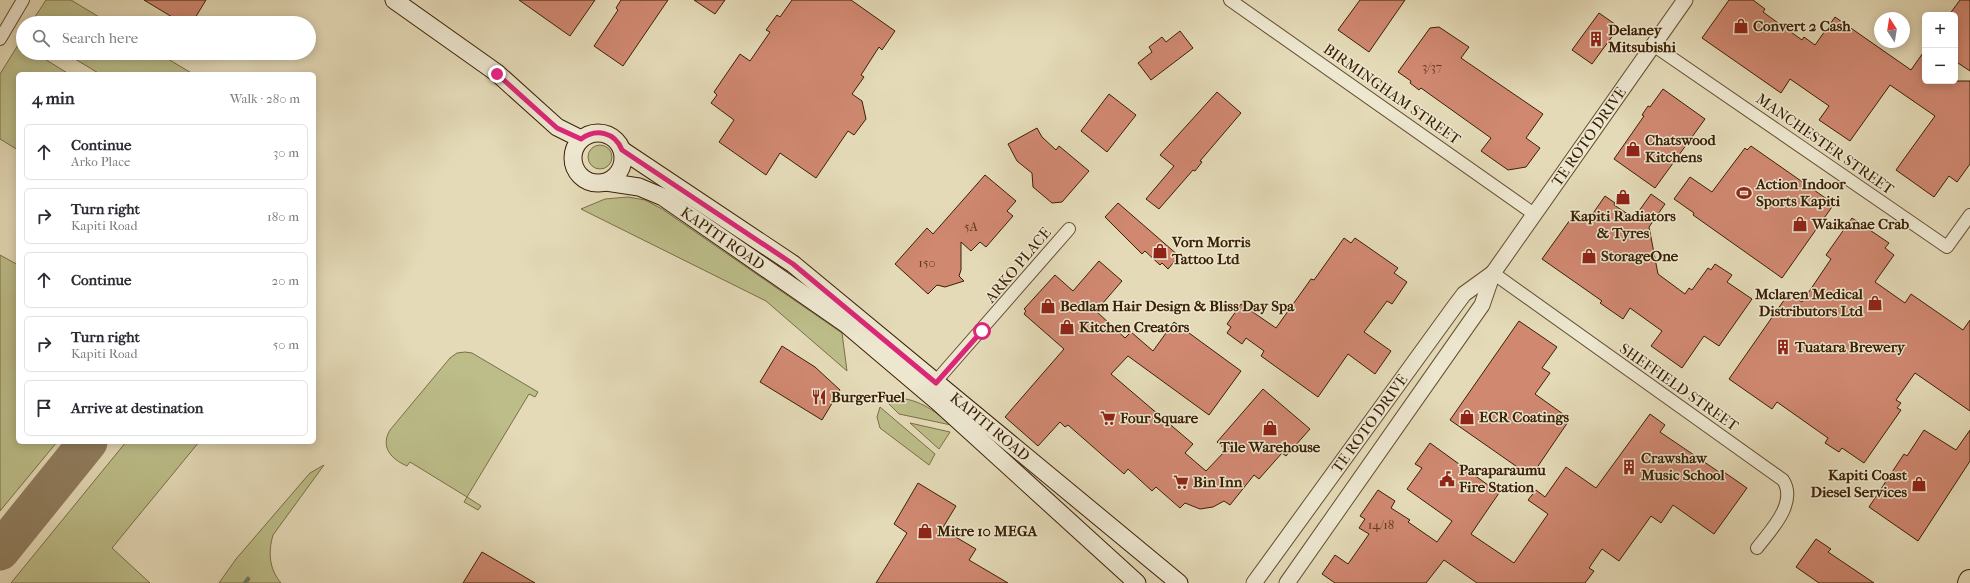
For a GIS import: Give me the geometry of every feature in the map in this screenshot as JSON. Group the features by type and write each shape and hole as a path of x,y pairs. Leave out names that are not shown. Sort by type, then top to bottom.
{"main road":[{"path":"394,0 497,74 557,128 581,139"},
{"path":"595,133 605,133 617,141 624,156 621,169 612,179 606,182 592,182 581,177 577,172 574,165 574,151 581,139 595,133"},
{"name":"KAPITI ROAD","path":"622,150 793,264 931,387 1137,583"},
{"name":"KAPITI ROAD","path":"606,182 640,187 663,197 806,294 931,387 1179,583"},
{"path":"793,264 806,294"}],"street":[{"path":"0,39 23,0"},
{"name":"BIRMINGHAM STREET","path":"1230,0 1534,214"},
{"name":"TE ROTO DRIVE","path":"1287,583 1482,305 1493,273 1685,0"},
{"name":"MANCHESTER STREET","path":"1653,45 1947,247 1970,215"},
{"name":"ARKO PLACE","path":"931,387 1069,229"},
{"name":"TE ROTO DRIVE","path":"1254,583 1464,294 1493,273"},
{"name":"SHEFFIELD STREET","path":"1493,273 1783,480 1788,490 1784,510 1758,548"},
{"path":"1366,429 1385,442"},
{"path":"1268,564 1267,575 1270,583"}],"green space":[{"path":"46,0 71,0 97,16 36,16"},
{"path":"16,48 16,60 46,60 66,72 16,72 16,149 0,139 0,74"},
{"path":"77,60 170,60 190,72 97,72"},
{"path":"600,145 609,148 612,157 609,166 600,169 591,166 588,157 591,148"},
{"path":"628,197 645,200 662,209 842,333 847,371 766,301 581,209 605,199"},
{"path":"0,255 16,264 16,444 55,444 0,511"},
{"path":"457,353 472,353 538,392 535,397 529,394 467,497 410,462 407,466 396,460 389,452 386,442 390,430 450,358"},
{"path":"892,398 901,398 917,402 938,414 951,425 899,414 886,401"},
{"path":"880,407 935,454 929,465 880,428 877,417"},
{"path":"910,423 950,432 939,449"},
{"path":"124,444 197,444 112,548 150,583 11,583"},
{"path":"324,465 273,535 270,548 272,566 281,583 219,583 236,559 310,473"},
{"path":"467,497 481,506 478,510 464,502"}],"building":[{"path":"144,0 206,0 196,16 170,16"},
{"path":"519,0 595,0 570,36"},
{"path":"621,0 668,0 623,66 594,46 618,10 616,8"},
{"path":"694,0 725,0 715,14"},
{"path":"792,0 851,0 895,31 882,50 879,47 861,75 864,77 852,94 862,101 866,119 854,135 848,131 816,178 780,153 766,175 719,142 734,120 711,103 717,95 714,92 740,54 750,61 770,32 766,30 777,15 780,17"},
{"path":"1360,0 1405,0 1369,52 1338,30"},
{"path":"1729,0 1753,0 1765,9 1763,12 1774,20 1802,40 1804,37 1815,45 1835,17 1874,44 1874,48 1879,48 1911,70 1922,54 1922,84 1958,84 1958,81 1970,81 1970,164 1957,182 1949,176 1934,197 1896,170 1935,116 1890,85 1850,141 1819,120 1829,106 1790,79 1781,93 1702,38"},
{"path":"1960,0 1970,0 1970,71 1958,63 1958,12 1951,12"},
{"name":"Delaney Mitsubishi","path":"1599,13 1619,27 1592,64 1572,50"},
{"path":"1439,27 1469,47 1461,58 1543,114 1526,138 1540,148 1526,167 1508,170 1481,151 1491,138 1421,88 1419,90 1410,83 1411,81 1398,72 1430,28"},
{"path":"1180,31 1193,48 1151,80 1138,63 1152,52 1149,47 1162,37 1166,42"},
{"path":"1663,89 1705,119 1655,188 1614,159 1644,116 1642,115 1648,106 1650,107"},
{"path":"1217,92 1241,113 1200,161 1202,162 1195,171 1193,170 1159,209 1146,199 1174,166 1160,155"},
{"path":"1109,94 1136,115 1107,152 1081,131"},
{"path":"1037,128 1042,137 1056,150 1059,146 1089,171 1062,202 1052,203 1033,187 1032,173 1017,161 1008,144"},
{"path":"1751,146 1834,204 1782,278 1693,215 1694,213 1674,199 1690,177 1712,192 1745,148 1747,150"},
{"path":"985,175 1016,201 1007,211 1013,216 986,247 980,242 971,251 961,242 961,270 959,276 964,281 945,287 937,285 928,294 895,264 927,228 933,234"},
{"path":"1651,194 1665,204 1649,227 1658,274 1685,294 1689,288 1692,290 1708,268 1711,270 1715,264 1732,275 1727,282 1752,299 1719,346 1704,336 1682,368 1651,346 1662,331 1630,308 1623,319 1600,303 1602,301 1542,259 1575,213 1587,222 1605,196 1615,203 1614,205 1634,218"},
{"path":"1118,203 1179,256 1168,269 1162,263 1160,265 1145,251 1142,254 1105,217"},
{"path":"1852,218 1889,243 1885,248 1894,255 1875,282 1905,303 1911,294 1963,330 1970,320 1970,411 1915,373 1896,400 1901,403 1897,408 1901,410 1864,463 1842,448 1839,452 1825,443 1828,438 1777,402 1772,409 1729,379 1789,293 1802,302 1831,259 1826,255"},
{"path":"1344,238 1351,243 1355,238 1398,268 1394,273 1407,282 1392,304 1387,301 1364,332 1391,351 1375,374 1348,354 1318,397 1261,356 1264,351 1246,338 1242,344 1227,333 1231,327 1227,324 1241,304 1276,328 1311,279 1314,280"},
{"path":"1099,261 1122,281 1096,311 1125,338 1131,332 1153,351 1174,322 1241,371 1209,415 1128,356 1111,374 1193,444 1185,453 1206,471 1226,450 1217,442 1263,389 1310,429 1286,456 1282,453 1259,479 1254,475 1230,505 1224,501 1213,507 1200,509 1185,503 1180,508 1156,487 1152,491 1128,469 1124,474 1068,425 1065,427 1060,422 1038,446 1005,417 1064,349 1024,314 1026,311 1024,309 1055,275 1073,291"},
{"path":"1519,321 1557,347 1542,368 1550,373 1535,394 1570,419 1536,469 1523,471 1450,420"},
{"path":"782,346 815,367 840,390 822,420 760,382"},
{"path":"1650,414 1665,425 1660,432 1719,472 1721,470 1747,488 1714,534 1673,505 1661,523 1651,516 1619,561 1602,549 1589,568 1594,571 1585,583 1477,583 1444,560 1426,583 1335,583 1322,574 1335,555 1348,564 1369,534 1359,528 1365,519 1360,516 1378,490 1395,501 1391,508 1410,520 1408,522 1437,542 1452,521 1407,489 1422,468 1415,464 1430,443 1499,493 1471,534 1514,563 1548,514 1528,500 1536,490 1545,497 1566,467 1596,488"},
{"name":"Kapiti Coast Diesel Services","path":"1924,430 1956,450 1970,430 1970,461 1918,541 1869,507 1904,454 1907,456"},
{"name":"Mitre 10 MEGA","path":"918,483 956,506 942,529 976,549 969,560 1008,583 876,583 907,533 894,524"},
{"path":"1816,539 1831,549 1828,552 1874,583 1819,583 1796,567"},
{"path":"482,552 535,583 463,583"}],"waterway":[{"path":"245,583 248,579"}],"taxiway":[{"path":"0,551 86,444"}],"place":[{"name":"Convert 2 Cash","path":"1741,26"},
{"name":"Delaney Mitsubishi","path":"1596,39"},
{"name":"Chatswood Kitchens","path":"1633,149"},
{"name":"Action Indoor Sports Kapiti","path":"1744,193"},
{"name":"Kapiti Radiators & Tyres","path":"1623,197"},
{"name":"Waikanae Crab","path":"1800,224"},
{"name":"Vorn Morris Tattoo Ltd","path":"1160,251"},
{"name":"StorageOne","path":"1589,256"},
{"name":"Mclaren Medical Distributors Ltd","path":"1875,303"},
{"name":"Bedlam Hair Design & Bliss Day Spa","path":"1048,306"},
{"name":"Kitchen Creators","path":"1067,327"},
{"name":"Tuatara Brewery","path":"1783,347"},
{"name":"BurgerFuel","path":"819,397"},
{"name":"ECR Coatings","path":"1467,417"},
{"name":"Four Square","path":"1108,418"},
{"name":"Tile Warehouse","path":"1270,428"},
{"name":"Crawshaw Music School","path":"1629,467"},
{"name":"Paraparaumu Fire Station","path":"1447,479"},
{"name":"Bin Inn","path":"1181,482"},
{"name":"Kapiti Coast Diesel Services","path":"1919,484"},
{"name":"Mitre 10 MEGA","path":"925,531"}],"route":[{"path":"497,74 531,102 557,128 581,139 595,133 605,133 610,135 617,141 622,150 731,221 793,264 936,383 982,331"}]}
